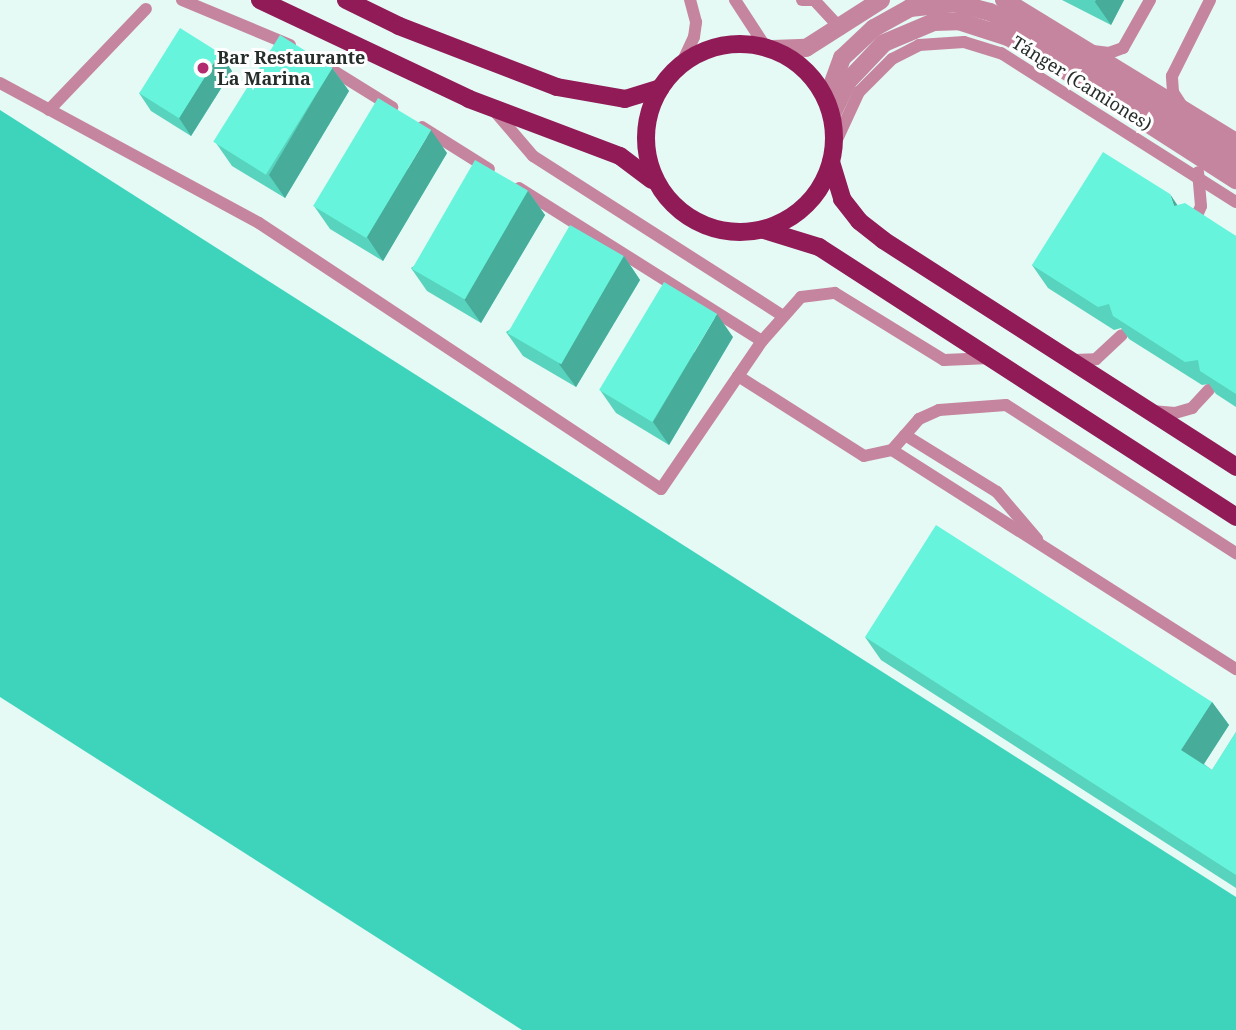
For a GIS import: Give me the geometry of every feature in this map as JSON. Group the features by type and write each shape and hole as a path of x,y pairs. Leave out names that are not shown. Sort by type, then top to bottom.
{"main road":[{"path":"260,0 348,45 492,107 620,156 641,168 694,221 726,232 761,230 785,233 818,247 1236,517"},
{"path":"346,0 398,26 557,87 625,99 660,88"},
{"path":"657,186 650,170 645,137 660,88 680,67 731,44 769,47 810,72 830,107 833,154 842,199 859,221 1236,467"},
{"path":"761,230 806,205 833,154"}],"street":[{"path":"1004,0 1090,50 1236,142"},
{"path":"769,47 806,48 841,29 874,3"},
{"path":"830,107 842,58 874,28 910,8 956,3 990,12 1060,48 1236,161"},
{"name":"Tánger (Camiones)","path":"830,107 848,81 884,43 934,22 958,21 1008,37 1236,180"}],"lane":[{"path":"182,0 295,47 762,341"},
{"path":"680,67 694,37 696,22 690,0"},
{"path":"735,0 769,47"},
{"path":"802,0 815,0 841,29"},
{"path":"1090,50 1110,53 1123,48 1150,0"},
{"path":"1184,110 1173,92 1172,76 1210,0"},
{"path":"49,110 146,9"},
{"path":"833,154 859,92 892,59 919,45 964,42 1002,52 1236,202"},
{"path":"0,83 259,223 661,489 762,341 782,315 801,297 835,293 944,360 990,358"},
{"path":"492,107 533,156 782,315"},
{"path":"1193,153 1199,176 1201,205 1194,222"},
{"path":"1066,358 1096,359 1122,335"},
{"path":"738,376 864,456 892,450 919,419 939,410 1006,405 1236,553"},
{"path":"1147,411 1175,413 1192,408 1209,390"},
{"path":"905,435 996,492 1024,519 1041,545"},
{"path":"892,450 1236,669"}],"shaded area":[{"path":"0,110 1236,897 1236,1030 522,1030 0,697"}],"building":[{"path":"180,28 220,53 179,118 139,93"},
{"path":"280,35 333,68 266,175 213,142"},
{"path":"378,98 431,130 366,238 313,206"},
{"path":"1103,152 1170,194 1174,206 1185,203 1236,236 1236,394 1200,371 1198,360 1185,362 1113,316 1109,304 1098,307 1032,265"},
{"path":"475,160 528,190 465,300 412,269"},
{"path":"570,225 624,256 561,364 508,333"},
{"path":"664,282 717,314 652,422 599,390"},
{"path":"936,525 1212,702 1181,750 1212,770 1236,732 1236,875 865,637"}],"place":[{"name":"Bar Restaurante La Marina","path":"203,68"}]}
